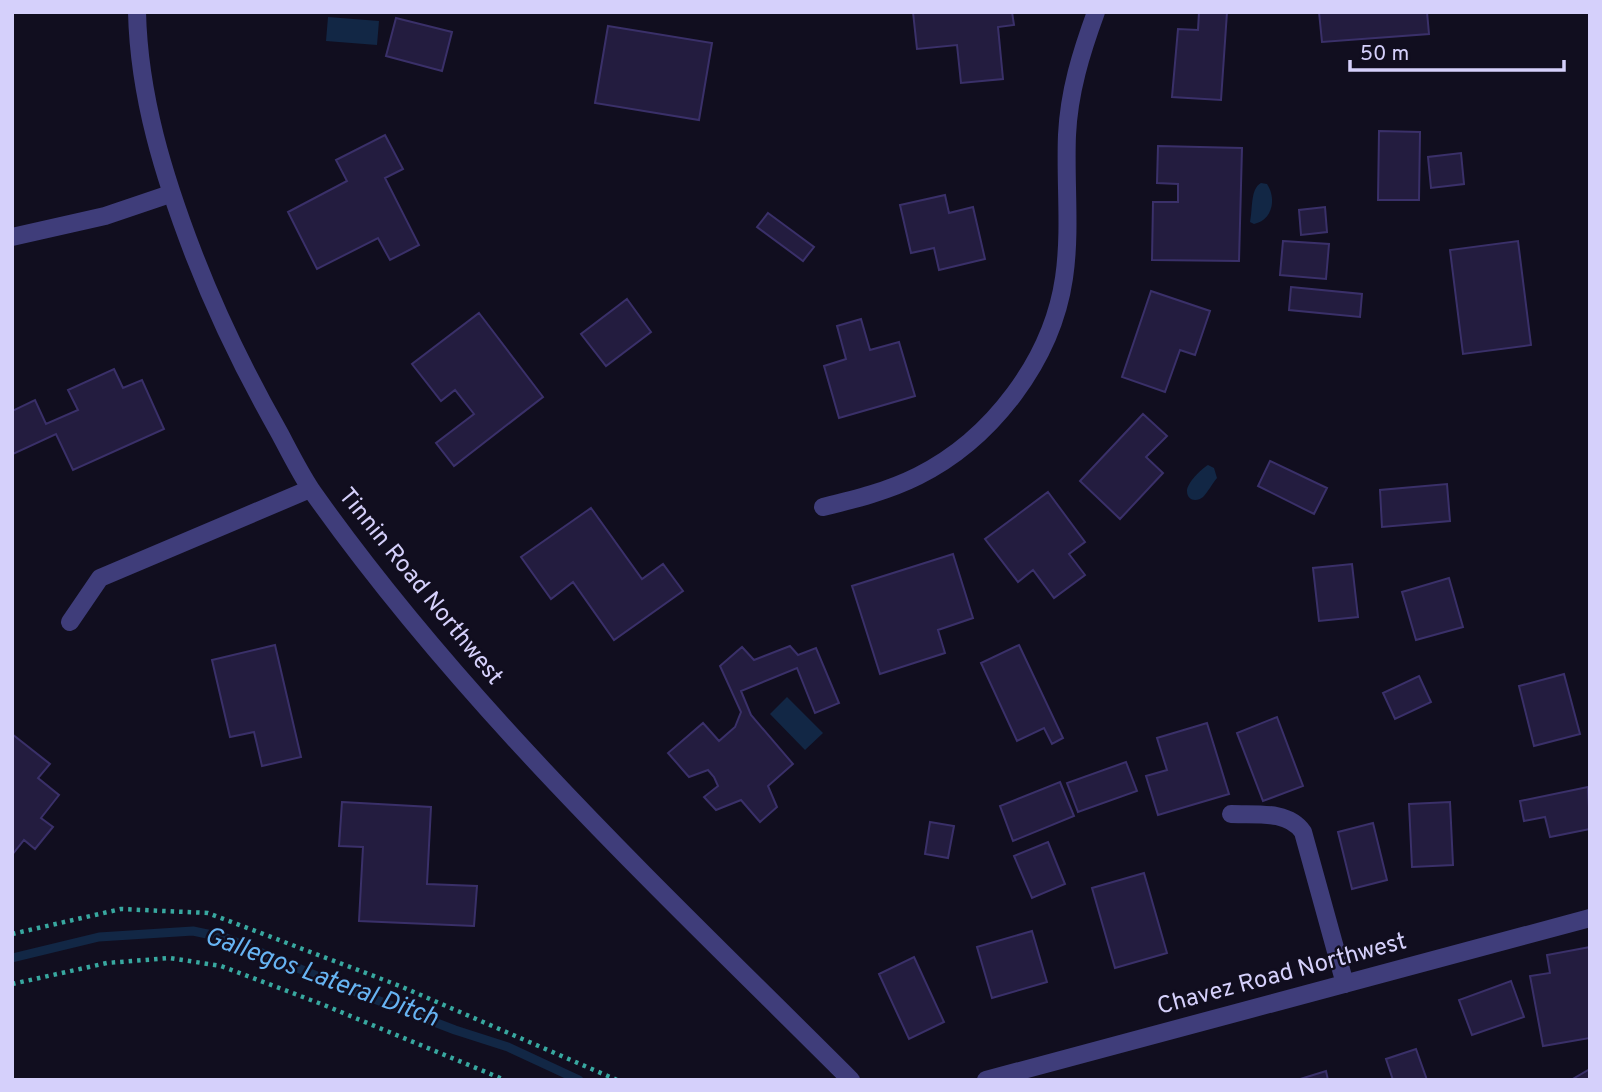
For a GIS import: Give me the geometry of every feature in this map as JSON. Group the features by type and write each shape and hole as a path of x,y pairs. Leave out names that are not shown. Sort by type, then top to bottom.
{"street":[{"name":"Tinnin Road Northwest","path":"137,12 149,113 170,194 211,298 255,389 310,489 471,693 584,812 851,1080"},
{"path":"823,507 883,492 920,475 957,451 1007,402 1028,374 1056,314 1064,277 1069,105 1073,78 1096,12"},
{"path":"12,237 105,216 170,194"},
{"path":"70,622 100,578 310,489"},
{"path":"1231,814 1288,818 1297,823 1303,832 1345,984"},
{"name":"Chavez Road Northwest","path":"986,1080 1590,918"}],"path":[{"path":"12,934 121,909 208,913 400,986 617,1080"},
{"path":"12,984 107,963 170,958 220,966 324,1005 505,1080"}],"water":[{"path":"328,17 379,21 377,45 326,41"},
{"path":"1261,183 1267,184 1270,190 1271,208 1265,219 1254,224 1250,222 1252,200 1257,186"},
{"path":"1208,465 1214,468 1217,478 1201,499 1190,499 1187,494 1189,484"},
{"path":"787,697 823,733 805,750 770,714"}],"building":[{"path":"913,12 1012,12 1014,25 998,27 1003,79 961,83 957,45 917,49"},
{"path":"1199,12 1227,12 1221,100 1172,97 1178,29 1198,30"},
{"path":"1319,12 1427,12 1429,34 1322,42"},
{"path":"396,18 452,32 442,71 386,56"},
{"path":"608,26 712,43 699,120 595,103"},
{"path":"1379,131 1420,132 1419,200 1378,200"},
{"path":"385,135 403,169 385,178 419,245 390,260 378,238 317,269 288,212 347,181 336,160"},
{"path":"1158,146 1242,148 1239,261 1152,260 1153,202 1178,202 1178,184 1157,183"},
{"path":"1461,153 1464,184 1431,188 1428,157"},
{"path":"945,195 949,213 973,207 985,259 939,270 934,248 911,253 900,205"},
{"path":"1325,207 1327,232 1301,235 1299,210"},
{"path":"768,213 814,247 803,261 757,227"},
{"path":"1283,241 1329,244 1326,279 1280,275"},
{"path":"1518,241 1531,345 1463,354 1450,250"},
{"path":"1291,287 1362,294 1360,317 1289,310"},
{"path":"1151,291 1210,311 1195,355 1180,350 1165,392 1122,377"},
{"path":"627,299 651,332 606,366 581,334"},
{"path":"479,313 543,397 454,466 436,443 474,414 455,390 441,401 412,364"},
{"path":"861,319 870,350 899,342 915,396 839,418 824,366 846,359 837,326"},
{"path":"114,369 123,388 142,380 164,429 73,470 56,434 13,454 12,411 35,400 46,424 78,410 68,390"},
{"path":"1143,414 1167,436 1146,457 1163,473 1120,519 1080,481"},
{"path":"1270,461 1327,488 1314,514 1258,486"},
{"path":"1447,484 1450,521 1382,527 1380,490"},
{"path":"1048,492 1085,542 1069,554 1085,575 1054,598 1033,570 1018,582 985,539"},
{"path":"591,508 642,579 663,564 683,591 614,640 573,582 551,599 521,557"},
{"path":"953,554 973,618 938,630 945,653 880,674 852,586"},
{"path":"1352,564 1358,617 1319,621 1313,568"},
{"path":"1449,578 1463,627 1416,640 1402,592"},
{"path":"275,645 301,757 262,766 254,732 230,737 212,660"},
{"path":"1019,645 1063,738 1052,744 1044,728 1017,741 981,663"},
{"path":"790,646 798,655 816,648 839,703 815,713 797,668 741,691 751,715 793,764 768,786 777,807 760,822 741,800 716,810 704,797 718,786 714,777 708,770 689,777 668,753 703,723 719,741 735,727 741,712 720,666 742,647 754,660"},
{"path":"1564,674 1580,734 1534,746 1519,686"},
{"path":"1419,676 1431,702 1395,719 1383,693"},
{"path":"1277,717 1303,786 1263,801 1237,733"},
{"path":"1207,723 1229,794 1158,815 1146,776 1167,770 1157,738"},
{"path":"12,734 50,764 38,778 59,795 41,818 53,827 35,849 24,840 12,855"},
{"path":"1126,762 1137,791 1078,812 1067,783"},
{"path":"1060,782 1074,816 1013,841 1000,806"},
{"path":"1588,787 1590,829 1550,837 1545,817 1524,821 1520,801"},
{"path":"342,802 431,807 427,884 477,886 474,926 359,921 363,847 339,846"},
{"path":"1450,802 1453,865 1412,867 1409,804"},
{"path":"930,822 954,826 948,858 925,854"},
{"path":"1373,823 1387,880 1352,889 1338,832"},
{"path":"1048,842 1065,884 1032,898 1014,856"},
{"path":"1144,873 1167,953 1115,968 1092,888"},
{"path":"1032,931 1047,982 992,998 977,947"},
{"path":"1590,947 1590,1038 1543,1046 1530,976 1550,973 1547,955"},
{"path":"914,957 944,1022 909,1039 879,974"},
{"path":"1511,981 1524,1017 1472,1035 1459,1000"},
{"path":"1416,1049 1427,1080 1393,1080 1386,1059"},
{"path":"1590,1069 1590,1080 1571,1080"},
{"path":"1326,1071 1328,1080 1297,1080"}],"waterway":[{"name":"Gallegos Lateral Ditch","path":"12,958 99,937 193,931 226,938 343,987 455,1030 508,1047 579,1080"}]}
